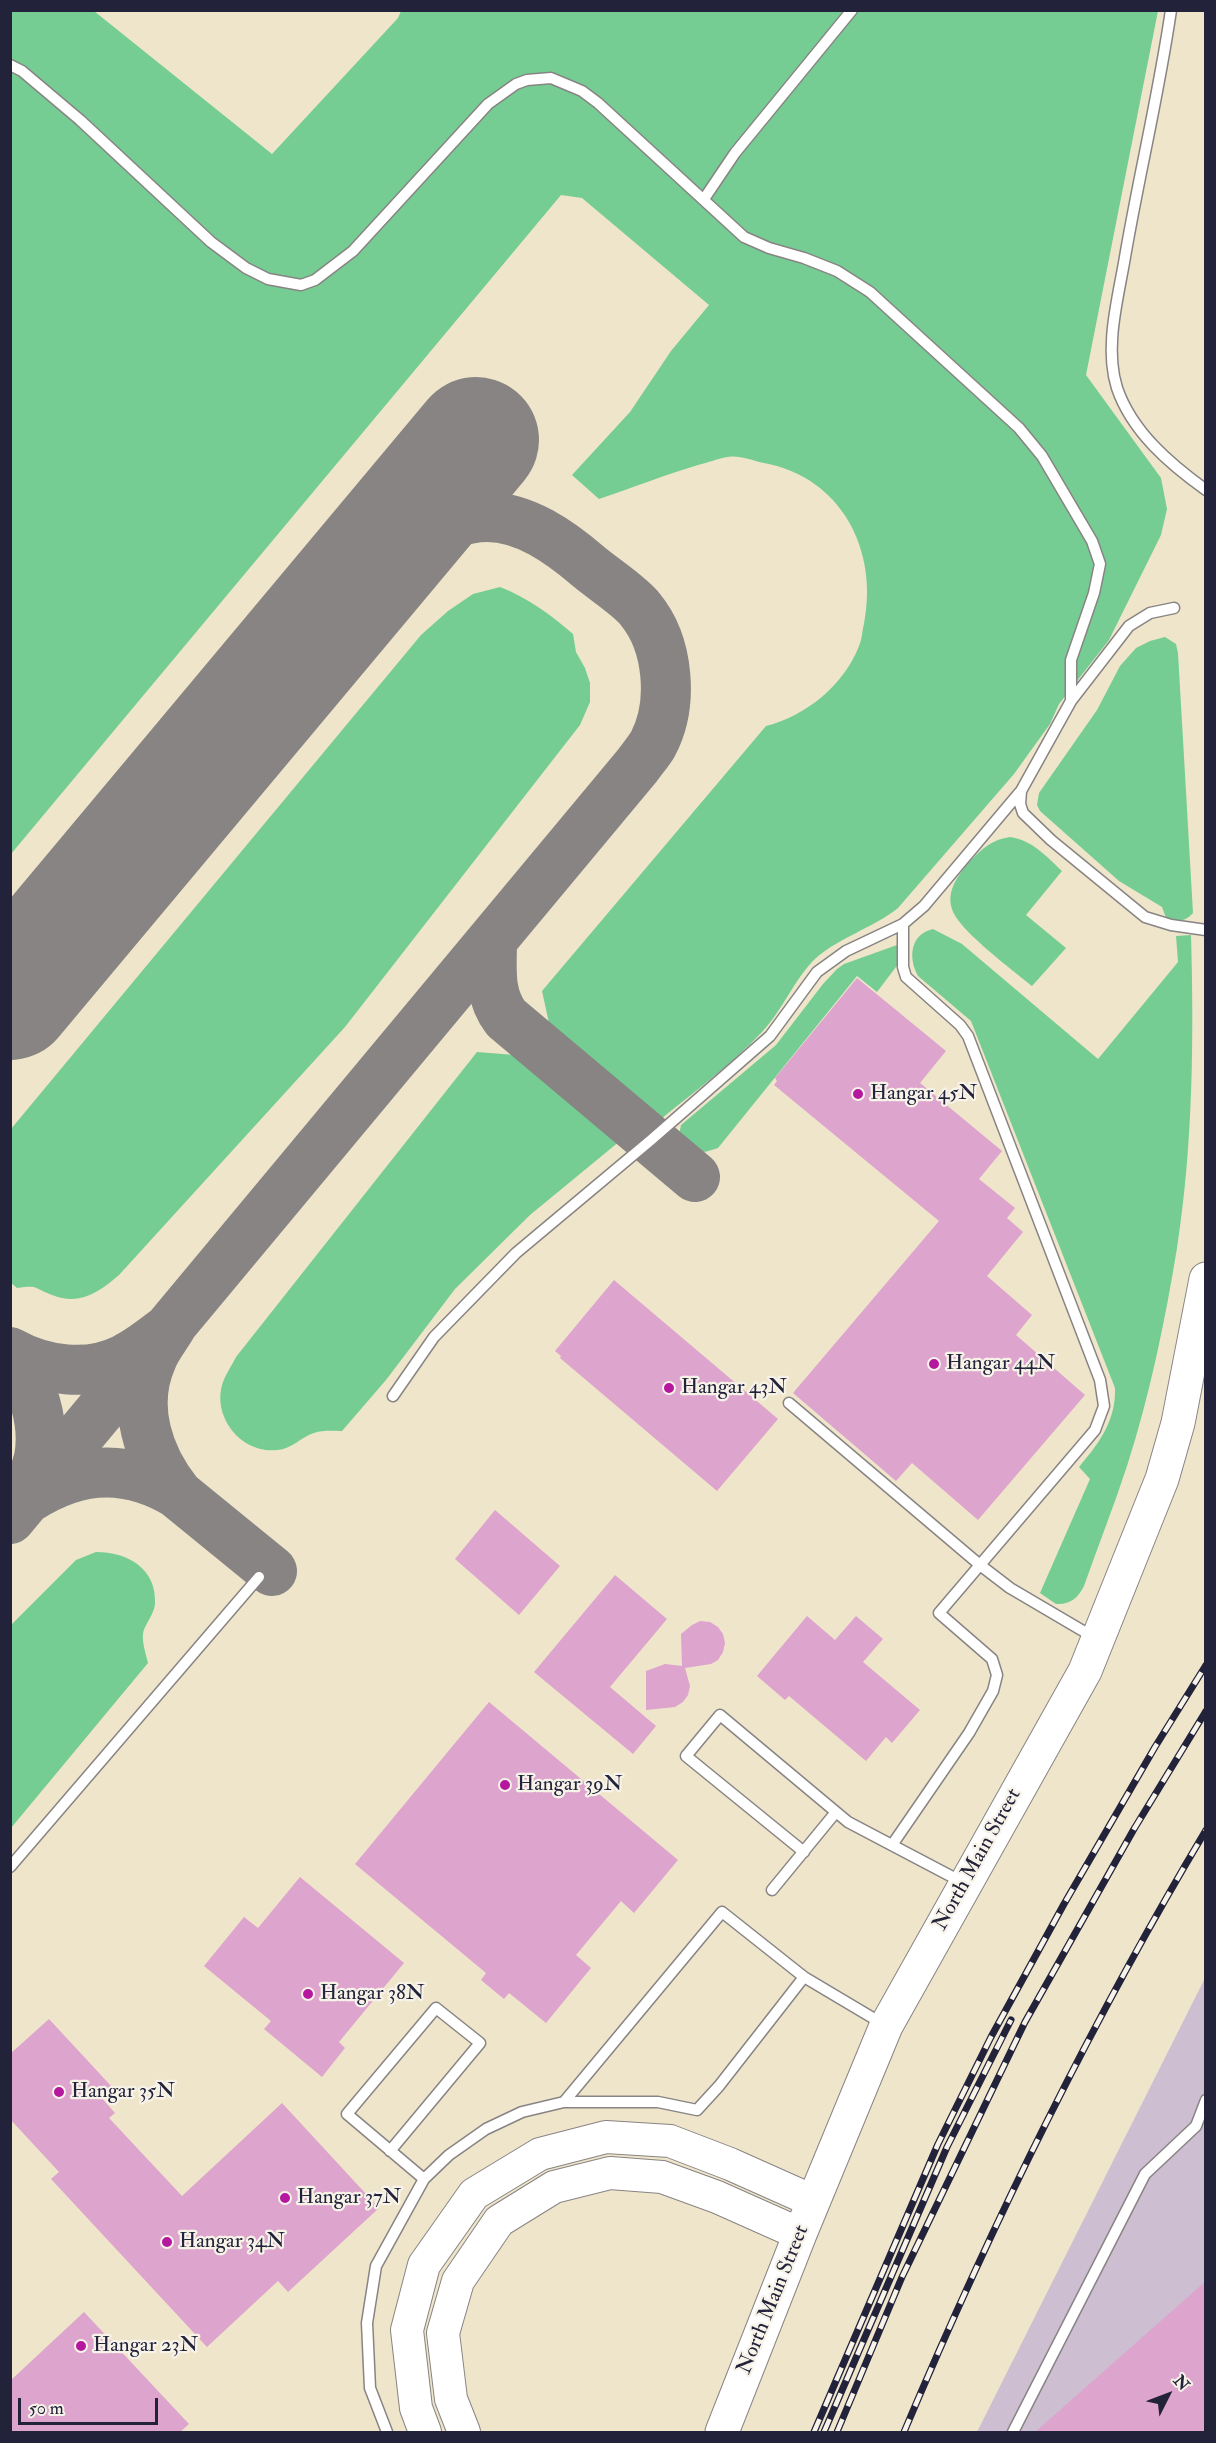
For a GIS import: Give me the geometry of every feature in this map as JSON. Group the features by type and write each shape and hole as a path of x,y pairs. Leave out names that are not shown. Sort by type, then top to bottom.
{"main road":[{"name":"North Main Street","path":"722,2433 813,2201 886,2026 1085,1671 1162,1479 1182,1402 1206,1279"},
{"path":"425,2433 416,2408 407,2330 424,2265 474,2194 540,2154 606,2137 670,2141 730,2164 813,2201"},
{"path":"464,2433 451,2399 443,2333 458,2281 499,2221 554,2187 610,2173 662,2177 717,2197 800,2234"}],"lane":[{"path":"704,199 735,153 852,10"},
{"path":"1171,10 1161,77 1134,204 1113,327 1113,371 1118,390 1130,414 1153,445 1173,466 1206,490"},
{"path":"10,65 22,71 80,120 211,242 246,268 268,279 301,285 315,280 353,251 488,104 516,84 527,80 551,78 582,91 744,237 837,271 870,292 1019,428 1042,456 1092,541 1100,564 1094,593 1071,660 1071,701"},
{"path":"393,1396 434,1337 508,1260 770,1036 817,972 846,951 903,924 924,906 1021,791 1071,701 1129,626 1150,613 1174,608"},
{"path":"1021,791 1020,804 1023,813 1145,917 1172,925 1206,930"},
{"path":"892,1845 976,1722 996,1683 996,1667 992,1659 939,1613 1095,1430 1104,1406 1103,1391 968,1036 960,1025 906,977 903,967 903,924"},
{"path":"789,1403 980,1565 1010,1588 1098,1640"},
{"path":"10,1868 259,1577"},
{"path":"804,1852 686,1756 720,1715 848,1822 965,1883"},
{"path":"772,1890 836,1812"},
{"path":"564,2102 722,1912 804,1977 886,2026"},
{"path":"387,2433 370,2388 369,2312 376,2266 424,2179 449,2155 486,2129 522,2112 564,2102 658,2102 697,2110 804,1977"},
{"path":"390,2151 480,2043 436,2008 347,2114 390,2151 424,2179"},
{"path":"1013,2433 1145,2174 1196,2127 1205,2104"}],"shaded area":[{"path":"1205,1978 1205,2432 977,2432"}],"green space":[{"path":"11,11 94,11 272,154 398,18 401,11 1158,11 1086,375 1161,478 1167,509 1161,535 1109,640 1059,704 1050,724 1014,774 898,908 835,944 816,958 801,975 762,1032 724,1068 655,1124 552,1037 542,991 766,726 809,707 834,686 844,674 860,644 867,596 866,570 859,544 848,521 833,501 814,484 791,471 741,457 717,459 599,499 572,475 630,412 671,351 709,305 582,198 561,195 11,854"},
{"path":"500,587 538,607 573,634 576,652 590,683 590,702 580,725 345,1027 119,1275 96,1292 80,1298 62,1298 33,1287 17,1288 10,1282 11,1129 421,635 448,611 473,594"},
{"path":"1165,637 1176,644 1178,653 1193,913 1181,920 1166,918 1162,907 1119,881 1040,811 1037,805 1039,793 1097,710 1120,666 1136,648"},
{"path":"1010,837 1032,845 1062,871 1026,915 1066,948 1032,986 964,928 956,918 951,903 951,892 961,872 990,844"},
{"path":"933,929 962,944 1098,1059 1178,962 1176,936 1191,935 1192,1052 1189,1131 1182,1209 1167,1303 1150,1385 1122,1481 1084,1586 1076,1597 1065,1603 1056,1604 1040,1593 1090,1479 1079,1467 1105,1431 1113,1411 1115,1388 971,1021 918,976 915,969 912,955 916,941 925,932"},
{"path":"897,945 900,947 899,963 877,992 857,976 718,1148 696,1153 682,1145 678,1140 681,1125 776,1045 837,969 844,964"},
{"path":"477,1052 528,1056 626,1136 530,1215 455,1289 386,1380 342,1431 314,1433 277,1450 264,1450 252,1446 232,1430 221,1408 220,1395 223,1382 236,1357"},
{"path":"96,1552 119,1555 129,1559 138,1564 151,1581 155,1604 143,1637 148,1663 11,1828 11,1625 76,1560"}],"building":[{"path":"857,978 946,1051 920,1083 1002,1151 979,1179 1015,1208 1007,1218 1023,1232 987,1276 1032,1315 1016,1335 1085,1395 978,1520 912,1463 896,1481 793,1393 939,1221 774,1085 777,1081 775,1078"},
{"name":"Hangar 43N","path":"614,1280 778,1419 717,1491 560,1358 561,1356 555,1351"},
{"path":"495,1510 560,1566 519,1615 455,1559"},
{"path":"615,1575 667,1619 610,1687 656,1726 633,1754 534,1672"},
{"path":"807,1616 835,1640 856,1616 883,1639 863,1662 920,1710 892,1743 886,1737 866,1761 789,1696 785,1700 757,1676"},
{"path":"700,1621 710,1622 718,1627 725,1643 723,1652 718,1660 711,1664 685,1668 690,1686 683,1702 675,1707 646,1710 646,1671 665,1664 682,1666 681,1634"},
{"name":"Hangar 39N","path":"489,1702 678,1860 634,1913 621,1901 576,1955 591,1968 546,2023 509,1993 504,1999 481,1980 486,1973 355,1864"},
{"name":"Hangar 38N","path":"300,1877 404,1963 339,2042 345,2048 322,2077 264,2029 271,2021 204,1966 244,1917 258,1928"},
{"path":"49,2019 112,2087 101,2097 115,2113 109,2118 182,2196 282,2103 379,2208 288,2292 278,2281 207,2347 51,2179 59,2172 10,2119 10,2054"},
{"path":"1206,2281 1206,2433 1034,2433"},
{"name":"Hangar 23N","path":"84,2312 189,2424 179,2433 10,2433 10,2381"}],"taxiway":[{"path":"10,1519 637,766 653,744 660,728 666,693 665,675 657,639 650,623 640,609 623,593 566,548 528,526 515,521 487,517 467,519 447,525 411,545 346,596"},
{"path":"492,941 494,990 496,1000 506,1018 695,1177"},
{"path":"10,1352 37,1364 52,1367 81,1370 96,1368 110,1365 130,1356 171,1327 158,1347 146,1377 143,1413 146,1430 158,1464 178,1494"},
{"path":"10,1358 26,1379 36,1405 40,1432 39,1458 18,1505 57,1483 77,1476 96,1473 136,1476 157,1483 178,1494"},
{"path":"153,1474 272,1571"}],"runway":[{"path":"10,997 476,440"}],"railway":[{"path":"814,2432 938,2144 991,2037 1064,1904 1155,1747 1206,1665"},
{"path":"837,2432 902,2277 1025,2022 1134,1829 1206,1711"},
{"path":"904,2432 972,2278 1044,2126 1123,1977 1206,1830"},
{"path":"824,2432 947,2147 1011,2020"}],"place":[{"name":"Hangar 45N","path":"858,1094"},
{"name":"Hangar 44N","path":"934,1364"},
{"name":"Hangar 43N","path":"669,1388"},
{"name":"Hangar 39N","path":"505,1785"},
{"name":"Hangar 38N","path":"308,1994"},
{"name":"Hangar 35N","path":"59,2092"},
{"name":"Hangar 37N","path":"285,2198"},
{"name":"Hangar 34N","path":"167,2242"},
{"name":"Hangar 23N","path":"81,2346"}]}
